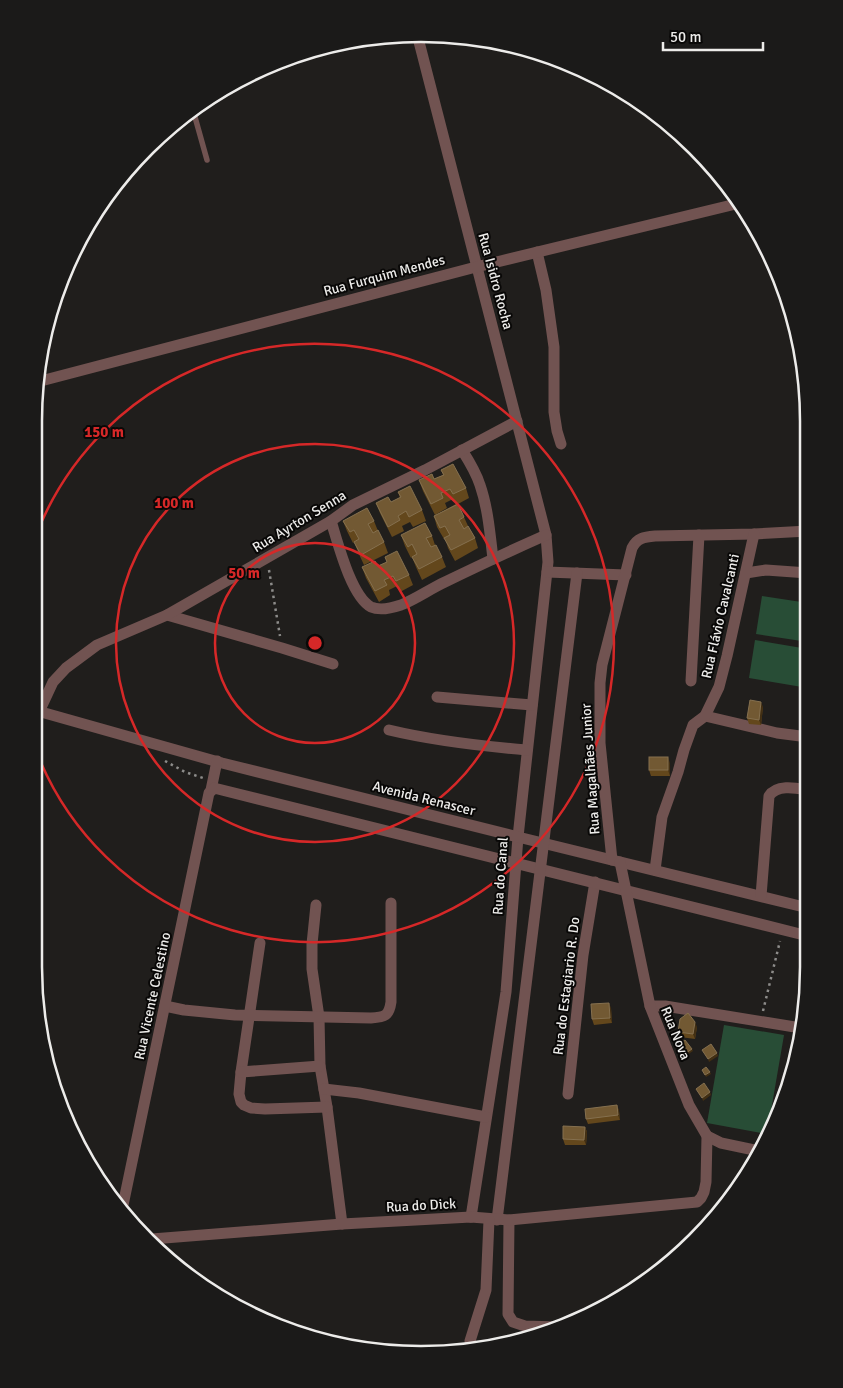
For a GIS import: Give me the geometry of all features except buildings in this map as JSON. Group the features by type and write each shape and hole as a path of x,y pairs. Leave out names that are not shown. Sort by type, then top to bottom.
{"street":[{"name":"Rua Isidro Rocha","path":"419,42 546,535"},
{"name":"Rua Furquim Mendes","path":"45,380 476,267 732,205"},
{"path":"536,252 546,290 554,347 554,412 561,444"},
{"name":"Rua Ayrton Senna","path":"42,702 53,682 66,668 97,645 167,614 331,522 353,506 517,421"},
{"path":"462,450 480,485 485,503 493,558"},
{"path":"331,522 352,583 363,601 372,607 382,610 401,605 493,558 546,535"},
{"name":"Rua Magalhães Junior","path":"616,861 600,743 600,683 602,665 635,542 654,536 800,531"},
{"name":"Rua Flávio Cavalcanti","path":"656,870 662,817 684,750 693,725 705,716 719,687 754,534"},
{"name":"Rua do Canal","path":"471,1217 506,992 518,837 548,562 546,535"},
{"path":"691,681 699,535"},
{"path":"746,573 766,570 800,572"},
{"path":"547,572 626,575"},
{"path":"470,1341 486,1290 493,1220 526,995 540,869 578,573"},
{"path":"167,614 334,664"},
{"path":"437,697 532,705"},
{"name":"Avenida Renascer","path":"42,712 217,762 800,906"},
{"path":"705,716 776,733 800,735"},
{"path":"389,730 447,742 528,750"},
{"name":"Rua Vicente Celestino","path":"124,1201 217,762"},
{"path":"212,790 217,788 800,934"},
{"path":"761,896 769,796 772,792 783,788 800,789"},
{"name":"Rua Nova","path":"616,861 650,1006 689,1105 707,1136"},
{"name":"Rua do Estagiario R. Do","path":"568,1094 583,955 595,882"},
{"path":"165,1006 207,1013 319,1018 377,1018 387,1014 391,1002 391,904"},
{"path":"316,905 312,944 312,969 319,1018 320,1066 342,1224"},
{"path":"260,943 239,1094 241,1102 251,1108 264,1109 327,1107"},
{"path":"650,1006 665,1006 795,1027"},
{"path":"242,1072 320,1066"},
{"path":"324,1089 359,1093 486,1116"},
{"path":"707,1136 721,1143 754,1149"},
{"name":"Rua do Dick","path":"158,1238 471,1217 509,1220 696,1202 704,1192 706,1182 707,1136"},
{"path":"509,1220 508,1314 513,1322 524,1326 539,1326"}],"lane":[{"path":"195,118 207,160"}],"path":[{"path":"267,557 282,648"},
{"path":"761,1022 782,930"}],"green space":[{"path":"762,596 800,602 800,641 756,634"},
{"path":"755,640 800,648 800,687 749,678"},
{"path":"724,1025 784,1035 770,1116 762,1133 707,1123"}]}
